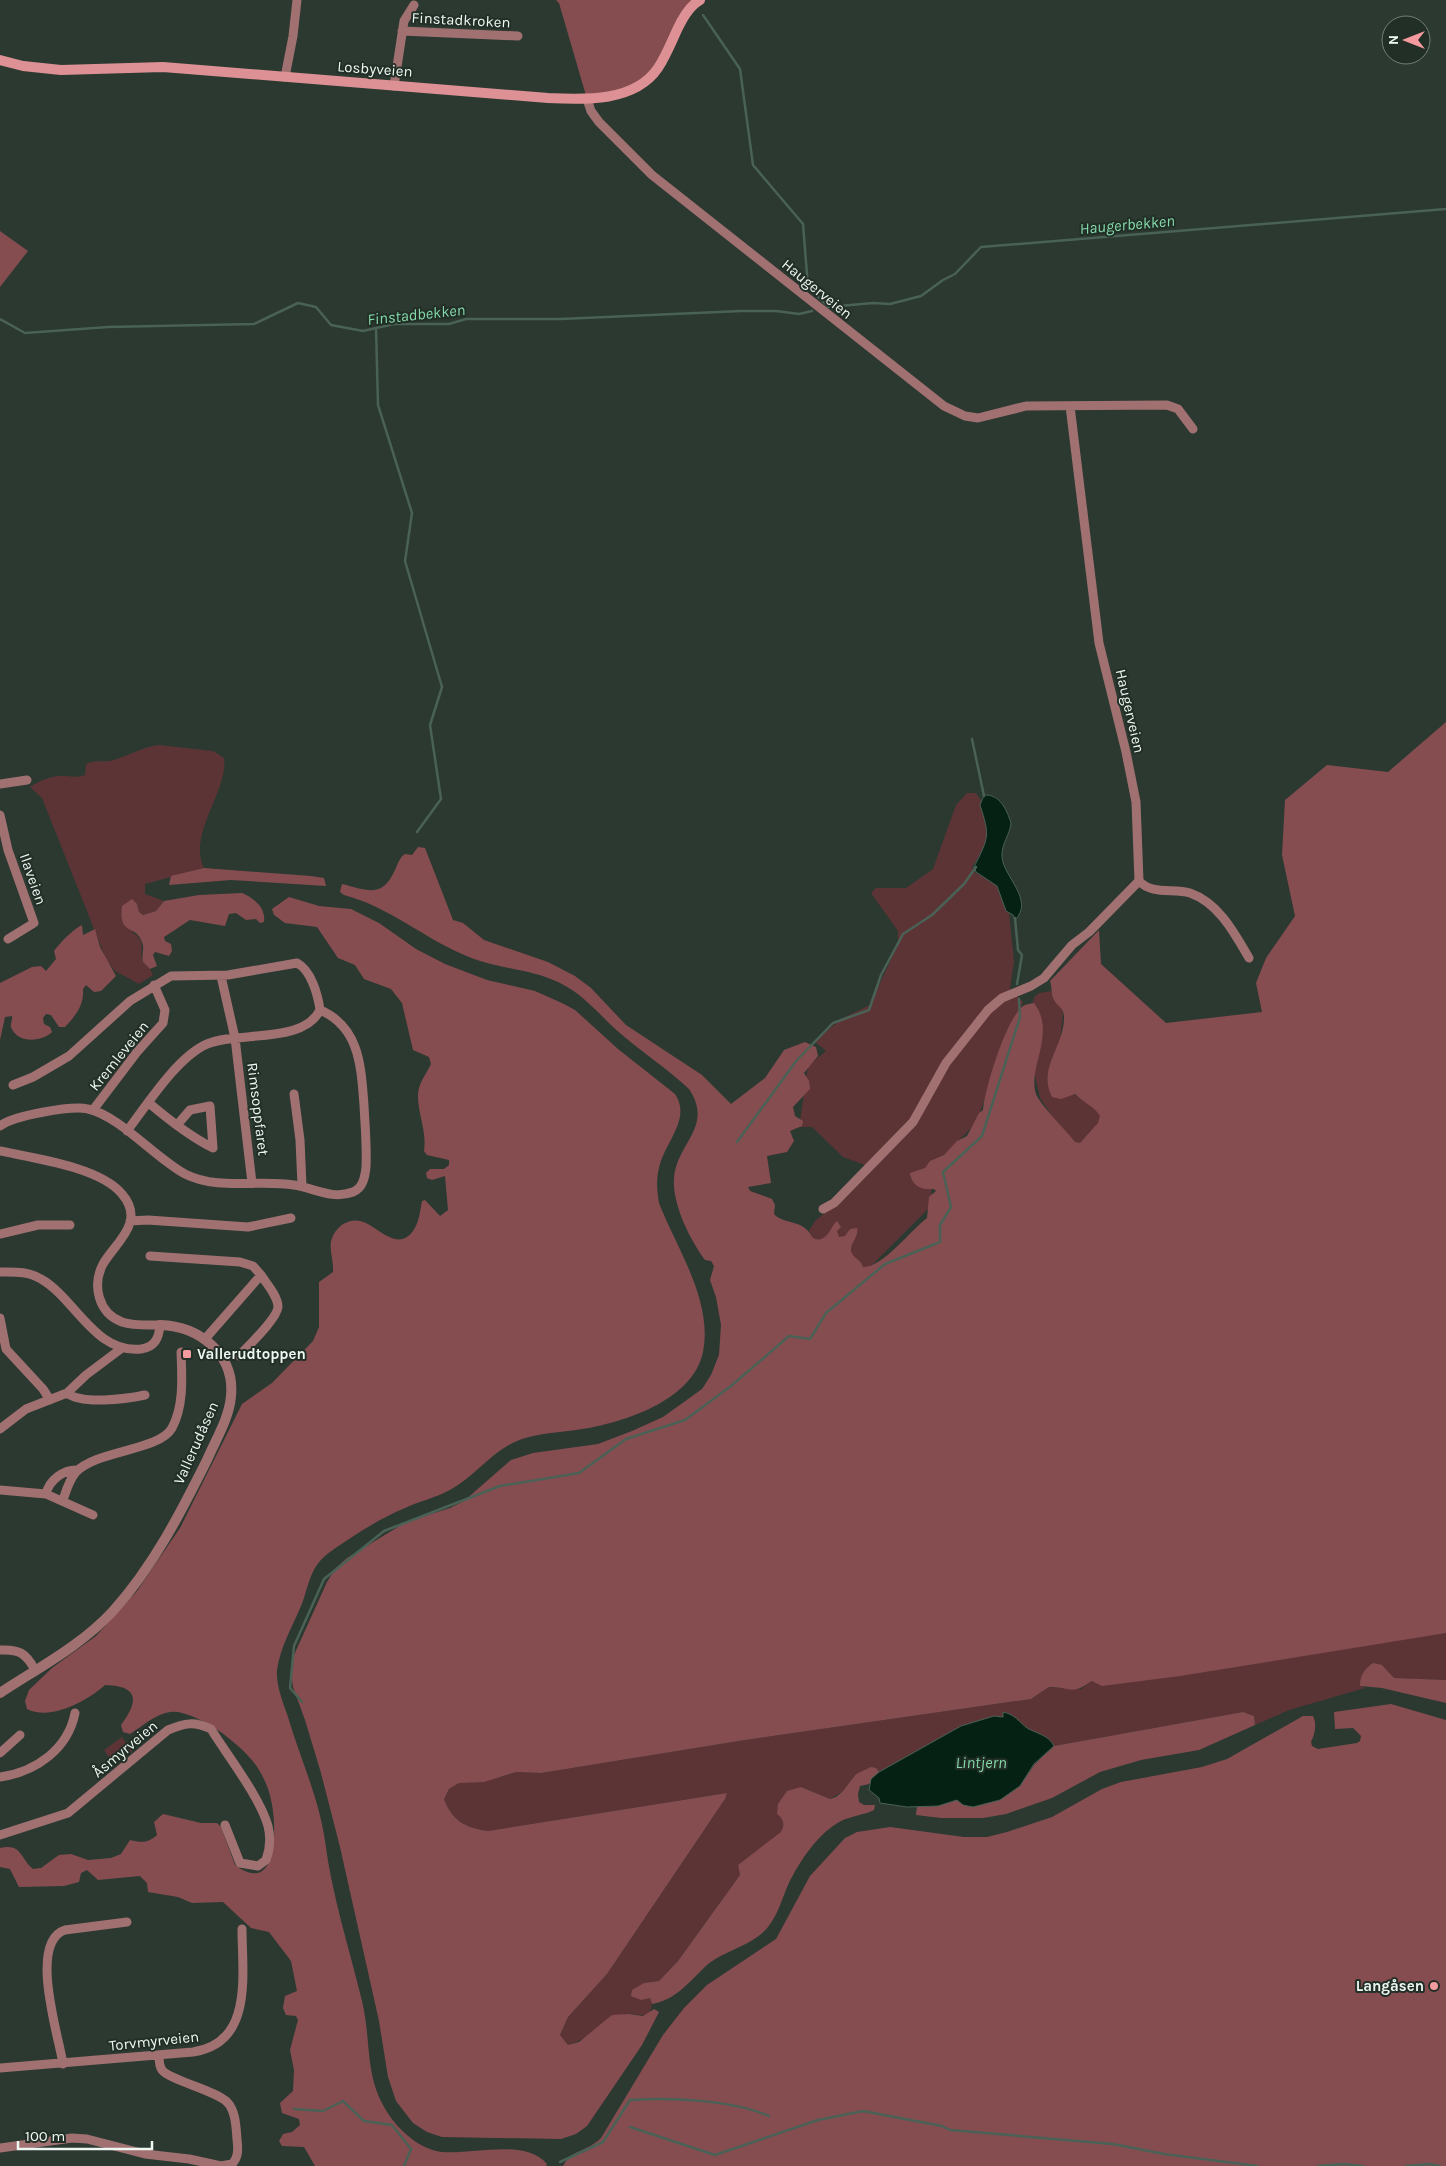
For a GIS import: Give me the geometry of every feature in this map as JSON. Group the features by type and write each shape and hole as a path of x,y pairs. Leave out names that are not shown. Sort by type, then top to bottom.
{"main road":[{"name":"Losbyveien","path":"0,60 23,66 61,70 164,66 284,78 548,98 588,99 608,97 633,90 645,81 657,69 684,16 697,1"}],"street":[{"path":"284,78 298,2"},
{"name":"Finstadkroken","path":"394,86 404,21 414,5"},
{"name":"Finstadkroken","path":"402,31 518,36"},
{"name":"Haugerveien","path":"588,99 591,111 599,122 652,175 944,406 965,416 978,418 1026,406 1167,405 1178,409 1193,430"},
{"name":"Haugerveien","path":"1070,406 1100,643 1136,802 1139,881"},
{"path":"0,784 27,780"},
{"name":"Ilaveien","path":"0,814 8,850 34,922 8,939"},
{"path":"823,1209 834,1203 913,1122 946,1062 988,1010 1002,998 1031,986 1044,978 1072,945 1089,932 1139,881 1151,889 1190,894 1207,904 1231,929 1249,958"},
{"name":"Kremleveien","path":"13,1085 33,1077 69,1056 130,1001 154,985 177,975 220,976 296,963 307,973 316,994 320,1010"},
{"name":"Rimsoppfaret","path":"220,976 235,1038 252,1183"},
{"name":"Kremleveien","path":"0,1126 12,1120 39,1114 76,1108 93,1110 137,1052 163,1023 165,1014 164,1004 154,985"},
{"path":"93,1110 127,1131 165,1160 192,1176 219,1182 302,1186 325,1194 350,1193 364,1182 366,1167 363,1094 358,1052 344,1027 320,1010 308,1023 293,1030 214,1042 198,1049 174,1072 127,1131"},
{"path":"294,1094 300,1140 302,1186"},
{"path":"149,1103 176,1125 190,1136 213,1148 210,1106 190,1110 176,1125"},
{"path":"0,1151 62,1165 111,1184 124,1197 129,1208 130,1221 148,1220 248,1227 291,1218"},
{"name":"Vallerudåsen","path":"0,1693 78,1642 114,1611 152,1559 189,1496 224,1424 231,1396 230,1381 225,1362 205,1339 183,1327 129,1323 118,1320 106,1311 98,1295 97,1284 101,1269 125,1236 130,1221"},
{"path":"0,1234 38,1225 70,1225"},
{"path":"150,1256 240,1262 252,1266 261,1276 277,1300 278,1308 273,1317 239,1356"},
{"path":"0,1272 29,1274 40,1278 51,1285 100,1336 122,1348 137,1349 151,1345 157,1339 160,1325"},
{"path":"205,1339 261,1276"},
{"path":"0,1318 6,1349 43,1389 50,1400"},
{"path":"0,1429 26,1409 67,1393 86,1375 122,1348"},
{"path":"46,1494 49,1486 64,1473 70,1470 78,1470 130,1448 156,1442 172,1429 179,1409 181,1352"},
{"path":"67,1393 76,1399 89,1400 145,1395"},
{"path":"63,1500 71,1480 78,1470"},
{"path":"0,1490 46,1494 93,1515"},
{"path":"0,1650 21,1651 29,1658 35,1670"},
{"path":"0,1777 22,1772 48,1758 65,1739 72,1726 75,1713"},
{"name":"Åsmyrveien","path":"0,1835 68,1813 168,1730 184,1723 198,1723 211,1729 261,1810 268,1824 270,1838 266,1860 258,1866 240,1863 225,1824"},
{"path":"0,1753 20,1735"},
{"path":"63,2064 49,1995 48,1953 51,1943 57,1934 65,1930 127,1922"},
{"name":"Torvmyrveien","path":"0,2068 63,2064 211,2049 220,2043 230,2032 237,2019 240,2005 242,1929"},
{"path":"0,2148 72,2138 87,2139 136,2153 189,2159 221,2166 232,2164 238,2149 235,2120 228,2103 212,2094 167,2075 160,2069 159,2055"}],"shaded area":[{"path":"556,0 694,0 658,74 630,91 587,99 559,3"},
{"path":"0,231 28,251 0,287"},
{"path":"1446,722 1446,1633 1180,1676 1102,1686 1092,1681 1085,1686 1071,1690 1049,1687 1031,1699 745,1740 541,1773 516,1772 484,1782 459,1783 449,1789 444,1799 447,1807 461,1822 473,1828 488,1831 727,1793 725,1799 607,1974 568,2017 560,2035 568,2045 579,2042 612,2015 629,2014 643,2016 654,2009 659,2012 642,2045 587,2126 576,2134 561,2139 442,2137 427,2132 413,2123 396,2101 388,2077 379,2021 340,1847 321,1773 293,1687 291,1672 294,1655 327,1582 335,1569 347,1558 406,1522 450,1508 464,1501 511,1460 533,1453 598,1444 663,1417 702,1389 711,1375 719,1355 721,1325 716,1297 710,1280 714,1266 711,1261 705,1260 688,1232 679,1210 674,1188 677,1165 692,1134 698,1114 696,1102 689,1089 621,1034 585,1000 569,988 536,974 486,963 462,954 376,907 344,895 340,892 342,884 366,890 379,889 390,879 399,861 405,854 412,855 418,847 425,848 453,920 463,923 484,940 548,962 575,976 591,988 626,1025 702,1075 731,1104 765,1078 784,1050 805,1042 816,1047 818,1056 804,1073 809,1081 810,1089 793,1107 795,1116 803,1121 802,1126 790,1131 794,1141 787,1152 767,1156 771,1183 748,1187 750,1191 772,1199 775,1205 774,1214 805,1228 815,1239 824,1238 837,1221 841,1227 837,1231 839,1237 845,1236 850,1229 857,1228 857,1234 851,1251 863,1267 871,1266 896,1248 927,1218 929,1197 936,1191 934,1189 918,1187 913,1182 910,1173 925,1168 930,1161 944,1155 957,1141 967,1136 979,1113 983,1110 992,1071 1003,1039 1016,1013 1023,1006 1034,1003 1040,1014 1043,1026 1034,1084 1038,1099 1075,1142 1080,1143 1098,1123 1100,1116 1098,1113 1075,1094 1061,1099 1052,1097 1048,1086 1048,1076 1049,1067 1063,1027 1064,1016 1053,998 1050,981 1099,930 1101,964 1166,1023 1262,1012 1256,983 1266,958 1295,916 1282,855 1285,800 1327,765 1388,772"},
{"path":"159,745 213,751 224,758 224,771 221,784 204,827 201,841 200,855 204,868 145,884 145,894 164,901 156,911 143,915 139,912 137,904 132,932 142,944 142,958 153,975 139,984 115,971 106,959 42,798 30,787 52,777 82,776 85,775 86,764 110,761"},
{"path":"967,793 976,793 986,808 991,838 972,867 974,872 995,883 1009,913 1014,962 1010,988 1023,1002 975,1124 946,1153 928,1167 933,1204 872,1265 863,1269 814,1242 809,1231 815,1221 837,1203 867,1166 843,1157 812,1127 799,1127 808,1066 826,1051 814,1041 843,1018 870,1005 898,944 898,931 871,893 876,888 906,888 933,869 956,805"},
{"path":"204,868 311,876 324,878 326,886 231,880 169,885 171,876"},
{"path":"242,893 258,904 263,912 264,922 260,923 256,919 246,920 236,913 229,914 225,926 190,920 164,937 165,941 171,944 172,951 169,956 155,952 153,955 157,966 150,969 143,962 143,944 136,933 125,926 121,915 122,906 132,899 137,904 139,912 143,915 156,911 164,901 199,895"},
{"path":"289,897 319,906 351,909 379,923 416,949 445,964 487,980 535,991 564,1004 575,1010 618,1049 675,1094 679,1103 679,1122 662,1159 658,1172 657,1190 659,1203 691,1276 703,1314 705,1333 703,1352 697,1368 687,1383 658,1405 623,1419 581,1429 538,1435 512,1443 450,1490 390,1515 367,1527 333,1550 321,1560 313,1573 284,1646 277,1670 280,1694 309,1778 322,1825 336,1902 362,2001 373,2079 385,2109 405,2134 429,2149 442,2152 498,2149 526,2152 537,2156 547,2164 546,2166 315,2166 304,2147 282,2146 279,2141 283,2134 292,2132 300,2125 299,2119 282,2113 280,2103 293,2091 294,2070 290,2050 298,2020 296,2016 286,2015 283,2008 285,1996 297,1991 291,1961 269,1932 251,1928 223,1902 192,1903 178,1897 148,1892 147,1883 140,1876 98,1880 87,1870 81,1873 79,1882 64,1886 19,1887 10,1869 0,1867 0,1848 7,1847 12,1847 20,1852 33,1869 41,1868 59,1855 71,1854 88,1860 111,1858 121,1854 130,1840 145,1842 157,1835 154,1822 163,1814 201,1823 217,1823 221,1827 235,1865 249,1873 260,1872 267,1865 272,1854 274,1840 273,1811 264,1778 247,1754 212,1726 189,1715 174,1712 159,1715 130,1734 123,1732 121,1725 133,1702 130,1692 116,1686 105,1685 79,1703 47,1713 27,1709 25,1701 29,1690 52,1668 96,1636 137,1591 180,1528 242,1404 272,1383 313,1341 319,1327 319,1282 333,1272 331,1242 334,1233 342,1225 356,1220 366,1223 389,1237 402,1239 408,1237 415,1228 422,1201 425,1200 440,1216 448,1210 445,1176 432,1180 427,1178 426,1173 430,1169 444,1169 449,1165 449,1160 427,1155 424,1151 425,1144 418,1103 418,1091 431,1064 429,1057 413,1050 402,1003 391,989 364,979 355,965 338,958 317,927 285,923 274,915 272,909"},
{"path":"82,925 83,935 95,929 100,947 116,976 101,991 94,992 86,985 83,989 82,1000 78,1010 65,1027 59,1027 51,1015 46,1014 43,1018 44,1024 50,1027 52,1032 42,1038 24,1039 14,1033 11,1027 12,1016 5,1017 0,1040 0,983 32,967 41,966 46,971 56,959 54,951 63,940"},
{"path":"1052,991 1061,1005 1061,1047 1072,1094 1100,1105 1112,1114 1089,1145 1071,1144 1040,1098 1034,1072 1032,1006 1034,997 1039,993"},
{"path":"1446,1633 1446,1680 1394,1678 1382,1665 1361,1686 1365,1688 1289,1710 1255,1725 1254,1716 1243,1712 1054,1746 1052,1742 1031,1731 1006,1712 1003,1717 962,1726 879,1772 876,1768 856,1774 843,1791 830,1799 801,1787 782,1817 784,1827 781,1833 738,1865 740,1875 678,1961 659,1981 644,1983 646,1997 650,1998 652,2005 647,2015 628,2014 620,2017 568,2045 560,2035 568,2017 607,1974 725,1799 727,1793 488,1831 473,1828 461,1822 451,1813 444,1799 449,1789 459,1783 501,1777 516,1772 541,1773 745,1740 1031,1699 1049,1687 1081,1689 1092,1681 1098,1683"},
{"path":"1373,1663 1382,1665 1394,1678 1446,1680 1446,1703 1382,1688 1360,1686 1363,1673"},
{"path":"1391,1704 1446,1720 1446,2166 563,2166 575,2153 596,2143 601,2138 663,2035 684,2008 707,1985 776,1939 810,1876 845,1838 857,1832 890,1827 964,1837 987,1837 1052,1817 1102,1789 1121,1782 1202,1767 1227,1759 1303,1716 1313,1716 1315,1729 1311,1742 1312,1746 1318,1749 1357,1743 1360,1741 1361,1736 1353,1728 1335,1729 1334,1712"},
{"path":"1243,1712 1254,1716 1255,1725 1199,1750 1141,1760 1100,1772 1052,1798 1006,1814 983,1818 941,1818 916,1815 917,1806 938,1806 957,1800 966,1806 973,1807 1000,1800 1020,1786 1035,1764 1054,1746"},
{"path":"122,1737 132,1752 114,1765 104,1750"},
{"path":"871,1767 876,1768 879,1772 869,1784 860,1786 858,1794 859,1802 864,1805 875,1805 874,1810 841,1821 817,1840 798,1867 774,1917 762,1933 714,1960 682,1989 661,2002 652,2004 650,1998 641,2000 631,1996 632,1990 644,1983 659,1981 678,1961 740,1875 738,1865 781,1832 783,1822 777,1814 778,1804 787,1791 801,1787 830,1799 843,1791 856,1774"}],"water":[{"path":"984,795 990,795 999,800 1005,808 1011,823 1002,857 1022,904 1015,920 1013,915 1006,911 997,886 976,872 974,867 983,849 986,836 980,805"},
{"name":"Lintjern","path":"1003,1712 1047,1738 1054,1746 1034,1764 1020,1786 1000,1800 973,1807 963,1805 957,1800 938,1806 907,1807 880,1803 879,1798 869,1790 871,1779 879,1772 961,1726 994,1716 1003,1717"}],"waterway":[{"path":"703,15 740,69 753,165 803,224 808,287 829,307"},
{"name":"Haugerbekken","path":"828,307 873,303 890,304 921,296 955,274 981,247 1446,209"},
{"name":"Finstadbekken","path":"0,319 25,333 108,327 254,324 298,303 316,307 331,325 363,331 394,324 449,324 466,319 561,319 741,311 776,311 799,314 812,311"},
{"path":"376,328 378,405 412,513 405,561 442,687 430,725 441,799 417,832"},
{"path":"972,739 984,796"},
{"path":"737,1142 797,1060 833,1023 869,1010 881,975 903,934 932,915 964,884 976,867"},
{"path":"1015,918 1018,950 1022,955 1017,984"},
{"path":"302,1702 290,1688 294,1646 324,1579 384,1531 500,1486 579,1473 626,1439 685,1420 731,1386 789,1336 810,1339 826,1313 885,1264 940,1242 940,1225 951,1207 943,1172 982,1136 1020,1017 1019,999"},
{"path":"560,2162 603,2142 630,2100 663,2099 719,2103 737,2106 769,2116"},
{"path":"294,2109 323,2111 343,2101 364,2121 392,2125 411,2149 404,2166"},
{"path":"630,2127 715,2155 818,2120 863,2111 942,2126 950,2130 1113,2144 1164,2154 1257,2166"},
{"path":"1318,2166 1344,2164 1363,2166"},
{"path":"1406,2166 1430,2164 1440,2166"}],"place":[{"name":"Vallerudtoppen","path":"187,1354"},
{"name":"Langåsen","path":"1434,1986"}]}
